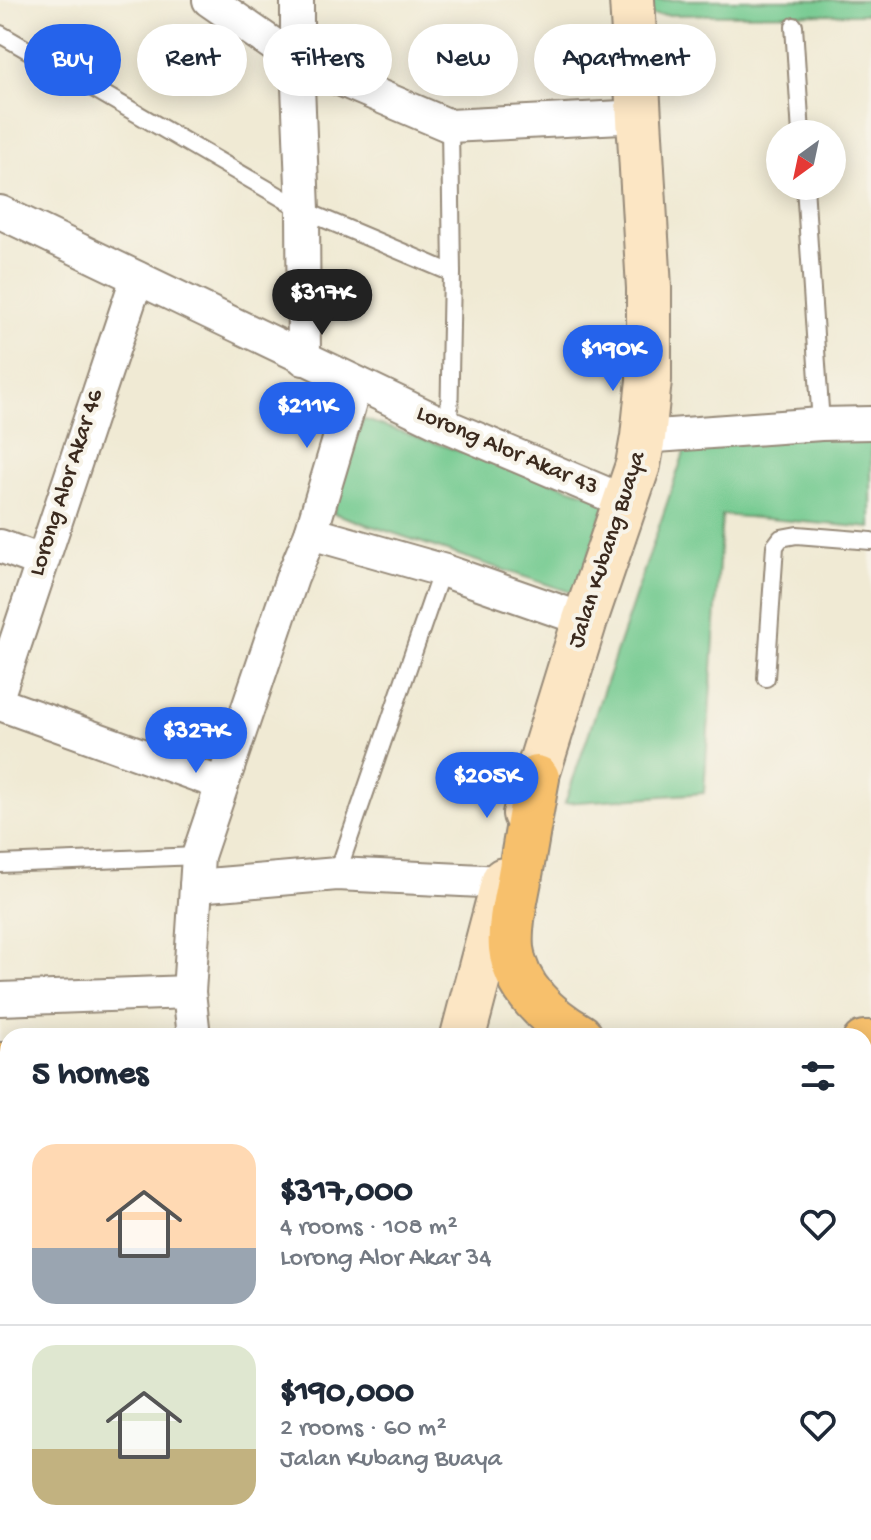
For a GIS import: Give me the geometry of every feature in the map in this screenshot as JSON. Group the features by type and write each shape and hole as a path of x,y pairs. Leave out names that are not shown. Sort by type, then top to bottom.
{"highway":[{"path":"537,778 512,921 511,948 519,976 534,1000 567,1028"}],"street":[{"path":"209,0 263,37"},
{"path":"297,0 297,24"},
{"name":"Jalan Kubang Buaya","path":"465,1028 503,882 585,620 638,465 643,437 649,380 649,288 632,0"},
{"path":"298,96 304,359"},
{"path":"379,96 450,126 640,116"},
{"name":"Lorong Alor Akar 43","path":"0,212 449,427 626,502"},
{"name":"Lorong Alor Akar 46","path":"0,689 137,278"},
{"path":"193,1028 189,992 197,871 222,784 292,578 311,533 356,383"},
{"path":"643,437 871,423"},
{"path":"311,533 445,571 585,620"},
{"path":"0,546 41,561"},
{"path":"0,704 222,784"},
{"path":"197,871 503,882"},
{"path":"0,999 189,992"}],"lane":[{"path":"794,26 800,120"},
{"path":"0,34 303,210 452,273"},
{"path":"449,427 452,273 450,126"},
{"path":"806,200 821,424"},
{"path":"766,678 775,546 781,538 797,535 871,541"},
{"path":"337,874 437,584 445,571"},
{"path":"0,864 197,871"}],"green space":[{"path":"650,0 871,0 871,14 651,15"},
{"path":"363,419 607,500 576,594 333,513"},
{"path":"871,434 871,528 722,515 704,793 565,803 687,444"}]}
